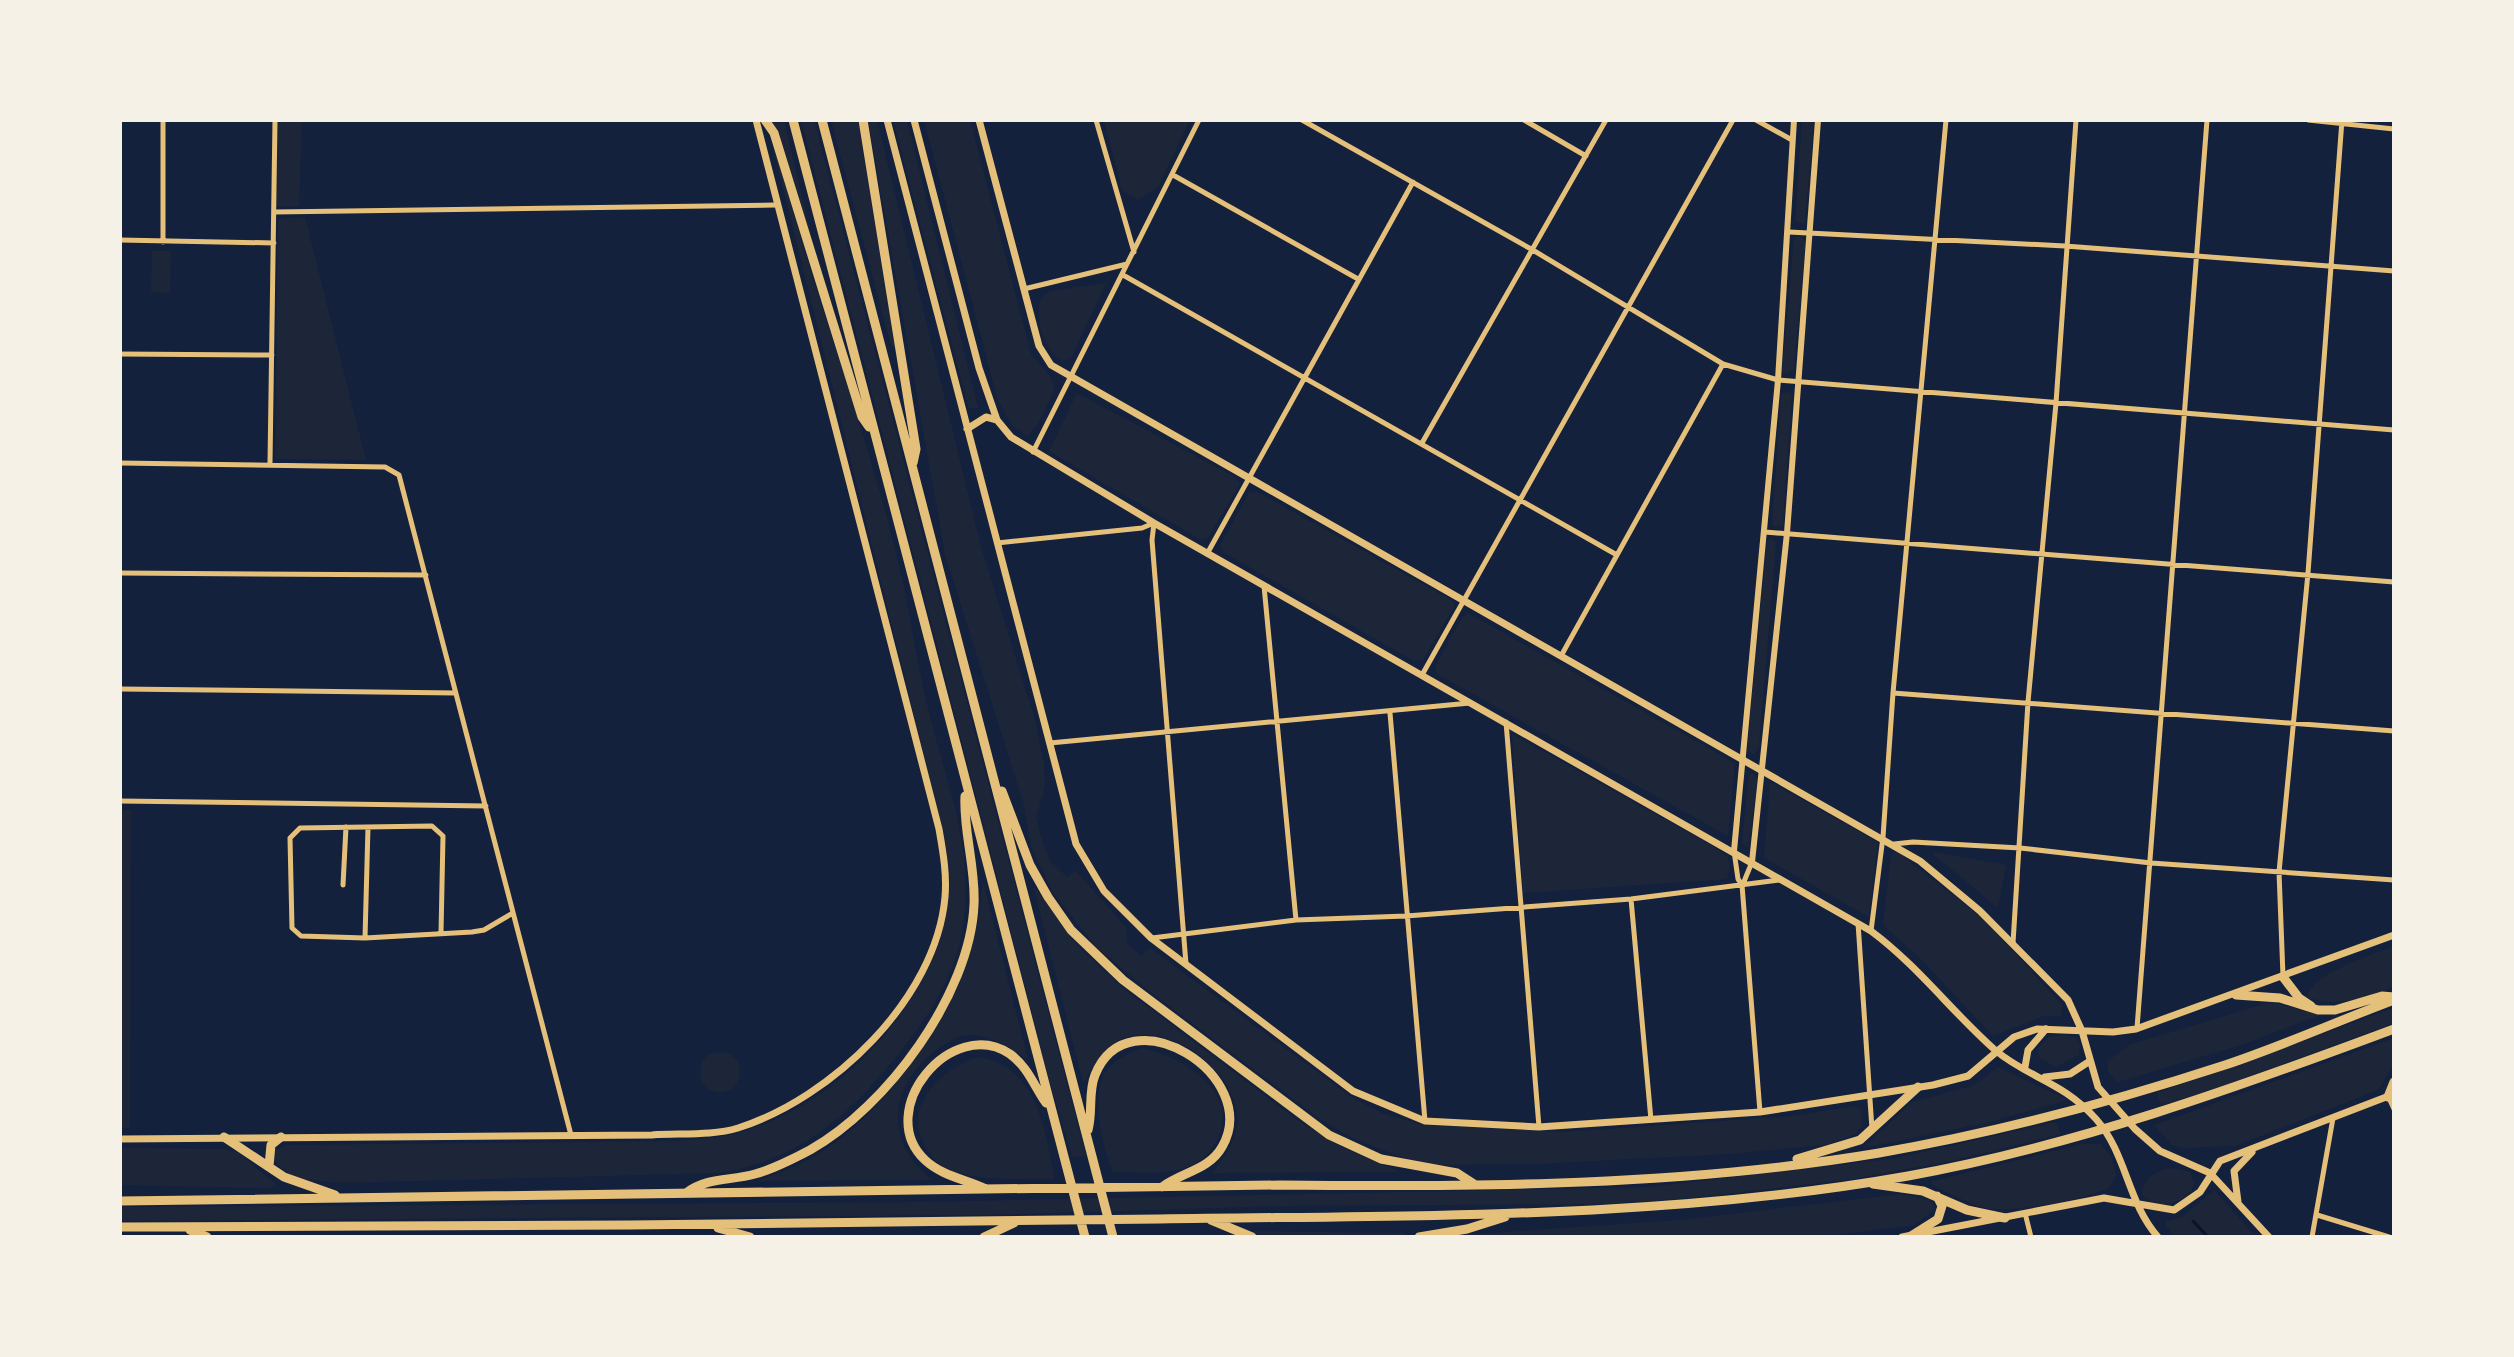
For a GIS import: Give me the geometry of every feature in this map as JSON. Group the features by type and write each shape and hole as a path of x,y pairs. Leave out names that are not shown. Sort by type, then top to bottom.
{"highway":[{"path":"765,120 774,133 862,417 873,433"},
{"path":"793,120 1085,1237"},
{"path":"822,120 1113,1237"},
{"path":"863,120 916,449 912,466"},
{"path":"997,783 1010,805 1030,865 1048,897 1071,930 1123,980 1329,1135 1381,1159 1457,1173 1474,1184"},
{"path":"686,1193 701,1181 758,1173 812,1149 860,1113 921,1041 943,1007 969,941 974,904 965,784"},
{"path":"2283,977 2299,998 2318,1010"},
{"path":"2236,995 2280,998 2318,1010 2350,1007 2382,996 2394,998"},
{"path":"120,1201 1474,1184 1664,1178 1878,1153 2050,1115 2225,1065 2394,998"},
{"path":"120,1227 1017,1221 1518,1213 1694,1205 1866,1182 2000,1156 2166,1109 2394,1029"},
{"path":"1087,1133 1094,1076 1104,1060 1118,1047 1135,1040 1153,1039 1172,1045 1206,1069 1220,1083 1227,1098 1229,1133 1211,1161 1177,1176 1162,1187"},
{"path":"989,1190 936,1169 923,1159 908,1132 907,1117 916,1090 948,1053 978,1044 996,1047 1023,1065 1051,1110"},
{"path":"2391,1096 2394,1082"},
{"path":"1782,1164 1860,1140 1918,1087"},
{"path":"224,1137 307,1187 346,1198"},
{"path":"269,1166 271,1145 281,1137"},
{"path":"1866,1182 1937,1196 1967,1210 2005,1218"},
{"path":"1911,1236 1938,1219 1942,1206 1937,1196"},
{"path":"1419,1237 1467,1229 1518,1213"},
{"path":"1204,1218 1252,1237"},
{"path":"984,1237 1017,1221"},
{"path":"711,1225 750,1237"},
{"path":"308,1237 325,1226"},
{"path":"183,1227 207,1237"}],"main road":[{"path":"120,1139 652,1135 736,1129 780,1110 820,1086 863,1051 892,1018 923,969 940,925 945,897 941,840 756,120"},
{"path":"887,120 1076,844 1104,891 1151,938 1353,1091 1425,1121 1539,1127 1760,1112 1968,1076 2014,1037 2046,1029 2136,1029 2394,935"},
{"path":"914,120 979,368 997,420"},
{"path":"979,120 1039,346 1051,365 1070,379 1463,603 1894,844 1957,890 2068,1000 2082,1031 2098,1087 2143,1137 2160,1151 2210,1173 2269,1237"},
{"path":"967,429 986,417 997,420 1033,452 1207,554 1858,922 1926,978 1998,1052 2070,1092 2103,1129 2118,1152 2142,1219 2158,1237"},
{"path":"2025,1067 2028,1050 2046,1029"},
{"path":"2043,1076 2070,1074 2090,1061"},
{"path":"1902,1237 2104,1198 2163,1210 2184,1206 2204,1187 2220,1161 2391,1096"},
{"path":"2238,1202 2234,1171 2257,1148"}],"street":[{"path":"163,120 163,242"},
{"path":"270,463 275,120"},
{"path":"1096,120 1134,252"},
{"path":"1033,452 1199,120"},
{"path":"1302,120 1531,249 1723,364 1778,380 2394,430"},
{"path":"1316,128 1320,120"},
{"path":"1524,120 1586,156"},
{"path":"1422,443 1606,120"},
{"path":"1422,675 1733,120"},
{"path":"1756,120 1792,140"},
{"path":"1742,885 1738,879 1734,851 1778,380 1794,120"},
{"path":"1760,1112 1742,885 1752,862 1787,533 1818,120"},
{"path":"1871,931 1883,837 1893,693 1938,239 1946,120"},
{"path":"2013,944 2028,702 2056,403 2076,120"},
{"path":"2136,1029 2207,120"},
{"path":"2308,120 2342,121 2394,129"},
{"path":"2283,977 2279,872 2308,573 2342,121"},
{"path":"1173,175 1358,279"},
{"path":"1207,554 1302,377 1413,182"},
{"path":"274,212 776,205"},
{"path":"1789,232 2065,246 2394,271"},
{"path":"120,240 274,243"},
{"path":"1023,289 1128,264"},
{"path":"1123,275 1617,555"},
{"path":"120,354 272,355"},
{"path":"1561,656 1723,364"},
{"path":"120,463 270,463 396,470 571,1135"},
{"path":"997,543 1142,528 1154,523 1152,540 1166,733 1186,964"},
{"path":"1765,532 2394,582"},
{"path":"120,573 426,575"},
{"path":"1264,585 1296,920"},
{"path":"120,689 456,693"},
{"path":"1893,693 2394,731"},
{"path":"1049,743 1472,703"},
{"path":"1390,713 1425,1121"},
{"path":"1506,722 1539,1127"},
{"path":"120,801 486,806"},
{"path":"441,933 443,836 440,830 432,826 300,828 290,838 292,928 301,936 365,938 441,933 484,930 513,913"},
{"path":"343,885 346,827"},
{"path":"365,938 368,827"},
{"path":"1894,844 1913,842 2020,848 2151,863 2394,880"},
{"path":"1151,938 1296,920 1406,916 1631,899 1784,880"},
{"path":"1631,899 1651,1121"},
{"path":"1858,922 1872,1129"},
{"path":"2391,1096 2394,1109"},
{"path":"2312,1237 2333,1117"},
{"path":"2025,1213 2031,1237"},
{"path":"2317,1215 2389,1237"}],"shaded area":[{"path":"277,120 302,120 299,206 276,206"},
{"path":"772,120 784,120 815,252 811,240"},
{"path":"801,120 814,120 1086,1156 1072,1157 1051,1086"},
{"path":"831,120 858,120 895,349 890,342"},
{"path":"868,120 877,120 980,543 1036,723 1045,787 1036,817 1040,833 1049,860 1067,877 1075,870 1126,927 1127,943 1141,956 1150,948 1351,1097 1382,1113 1423,1125 1565,1132 1792,1116 1854,1106 1861,1109 1862,1125 1856,1134 1825,1145 1727,1154 1537,1164 1435,1165 1406,1159 1352,1138 1320,1119 1149,991 1096,947 1053,893 1031,847 1023,802 945,554"},
{"path":"893,120 907,120 978,408 969,408 967,403"},
{"path":"924,120 970,120 1031,354 1050,376 1055,389 1038,424 1028,436 1013,426 998,401"},
{"path":"1104,120 1190,120 1158,187 1138,200 1122,190"},
{"path":"1802,120 1814,120 1805,222 1802,224 1795,220"},
{"path":"772,144 784,171 805,251 883,503 928,708 963,846 966,903 958,949 947,980 912,1036 884,1072 844,1113 800,1145 747,1167 718,1173 342,1183 293,1178 274,1161 276,1150 286,1145 676,1141 737,1133 776,1119 813,1099 846,1074 877,1044 903,1011 924,975 940,936 949,895 950,873 944,835"},
{"path":"305,217 366,460 275,459 278,219"},
{"path":"1798,236 1805,240 1805,250 1794,369 1787,374 1782,372 1794,239"},
{"path":"152,251 171,251 170,293 151,292"},
{"path":"1106,283 1071,358 1063,361 1056,357 1042,334 1039,315 1041,298 1050,291"},
{"path":"1786,391 1792,394 1783,525 1775,527 1772,525 1781,395"},
{"path":"1077,393 1235,477 1240,484 1208,538 1201,540 1049,451"},
{"path":"1258,492 1451,600 1455,605 1423,660 1412,660 1223,552 1220,546 1249,493"},
{"path":"1771,538 1776,543 1759,747 1754,755 1747,750 1767,541"},
{"path":"1468,613 1735,763 1728,836 1437,674 1435,667 1462,617"},
{"path":"1512,734 1714,847 1727,856 1730,867 1727,879 1523,893"},
{"path":"1753,773 1758,779 1748,848 1742,843 1748,781"},
{"path":"1770,782 1878,842 1869,917 1764,858"},
{"path":"120,810 131,810 130,1128 120,1128"},
{"path":"1897,852 1983,918 2063,1006 2061,1016 2044,1016 1993,1036 1921,959 1883,925 1891,853"},
{"path":"1933,854 2006,865 1998,908"},
{"path":"983,881 1028,1060 995,1040 967,1035 947,1043 922,1062 901,1096 899,1131 916,1165 932,1180 757,1181 800,1164 830,1147 884,1098 904,1073 939,1021 965,964 977,929"},
{"path":"1033,885 1078,946 1123,988 1297,1120 1337,1145 1400,1172 1212,1173 1235,1133 1237,1118 1233,1100 1213,1067 1180,1044 1161,1037 1142,1035 1117,1041 1100,1057 1083,1083"},
{"path":"2394,946 2394,986 2373,995 2341,1002 2307,997 2319,980"},
{"path":"2271,1002 2320,1015 2244,1044 2118,1082 2108,1071 2108,1061 2129,1045"},
{"path":"2394,1008 2394,1023 2223,1086 2161,1105 2157,1093"},
{"path":"2049,1037 2075,1037 2080,1044 2079,1055 2056,1067 2038,1057 2039,1047"},
{"path":"2394,1038 2394,1064 2378,1090 2235,1146 2182,1148 2172,1145 2154,1125"},
{"path":"1141,1048 1188,1067 1213,1090 1221,1105 1223,1121 1218,1138 1204,1157 1188,1167 1156,1173 1113,1172 1100,1126 1099,1090 1102,1079 1113,1064"},
{"path":"720,1052 734,1058 740,1072 734,1086 720,1092 706,1086 700,1072 706,1058"},
{"path":"978,1057 998,1063 1014,1073 1026,1086 1042,1121 1055,1179 999,1179 956,1172 941,1165 924,1144 918,1115 922,1102 952,1069"},
{"path":"1998,1067 2068,1100 1986,1123 1863,1148 1912,1102 1975,1085"},
{"path":"2056,1122 2061,1134 1951,1161 1853,1179 1692,1198 1604,1204 1283,1206 988,1215 120,1221 120,1207 918,1202 1648,1187 1891,1159"},
{"path":"2082,1144 2101,1144 2112,1159 2116,1175 2110,1187 2052,1204 1991,1209 1968,1202 1929,1182"},
{"path":"120,1148 221,1149 237,1152 276,1184 270,1188 120,1185"},
{"path":"2172,1168 2190,1172 2194,1182 2192,1190 2181,1199 2167,1204 2147,1199 2142,1194 2145,1183 2152,1175"},
{"path":"2214,1190 2256,1237 2175,1237 2165,1221 2182,1217"},
{"path":"1901,1194 1929,1200 1936,1208 1915,1225 1819,1237 1433,1237 1680,1220"},
{"path":"1254,1231 1407,1233 1398,1237 1260,1237"}],"waterway":[{"path":"2193,1221 2208,1237"}]}
